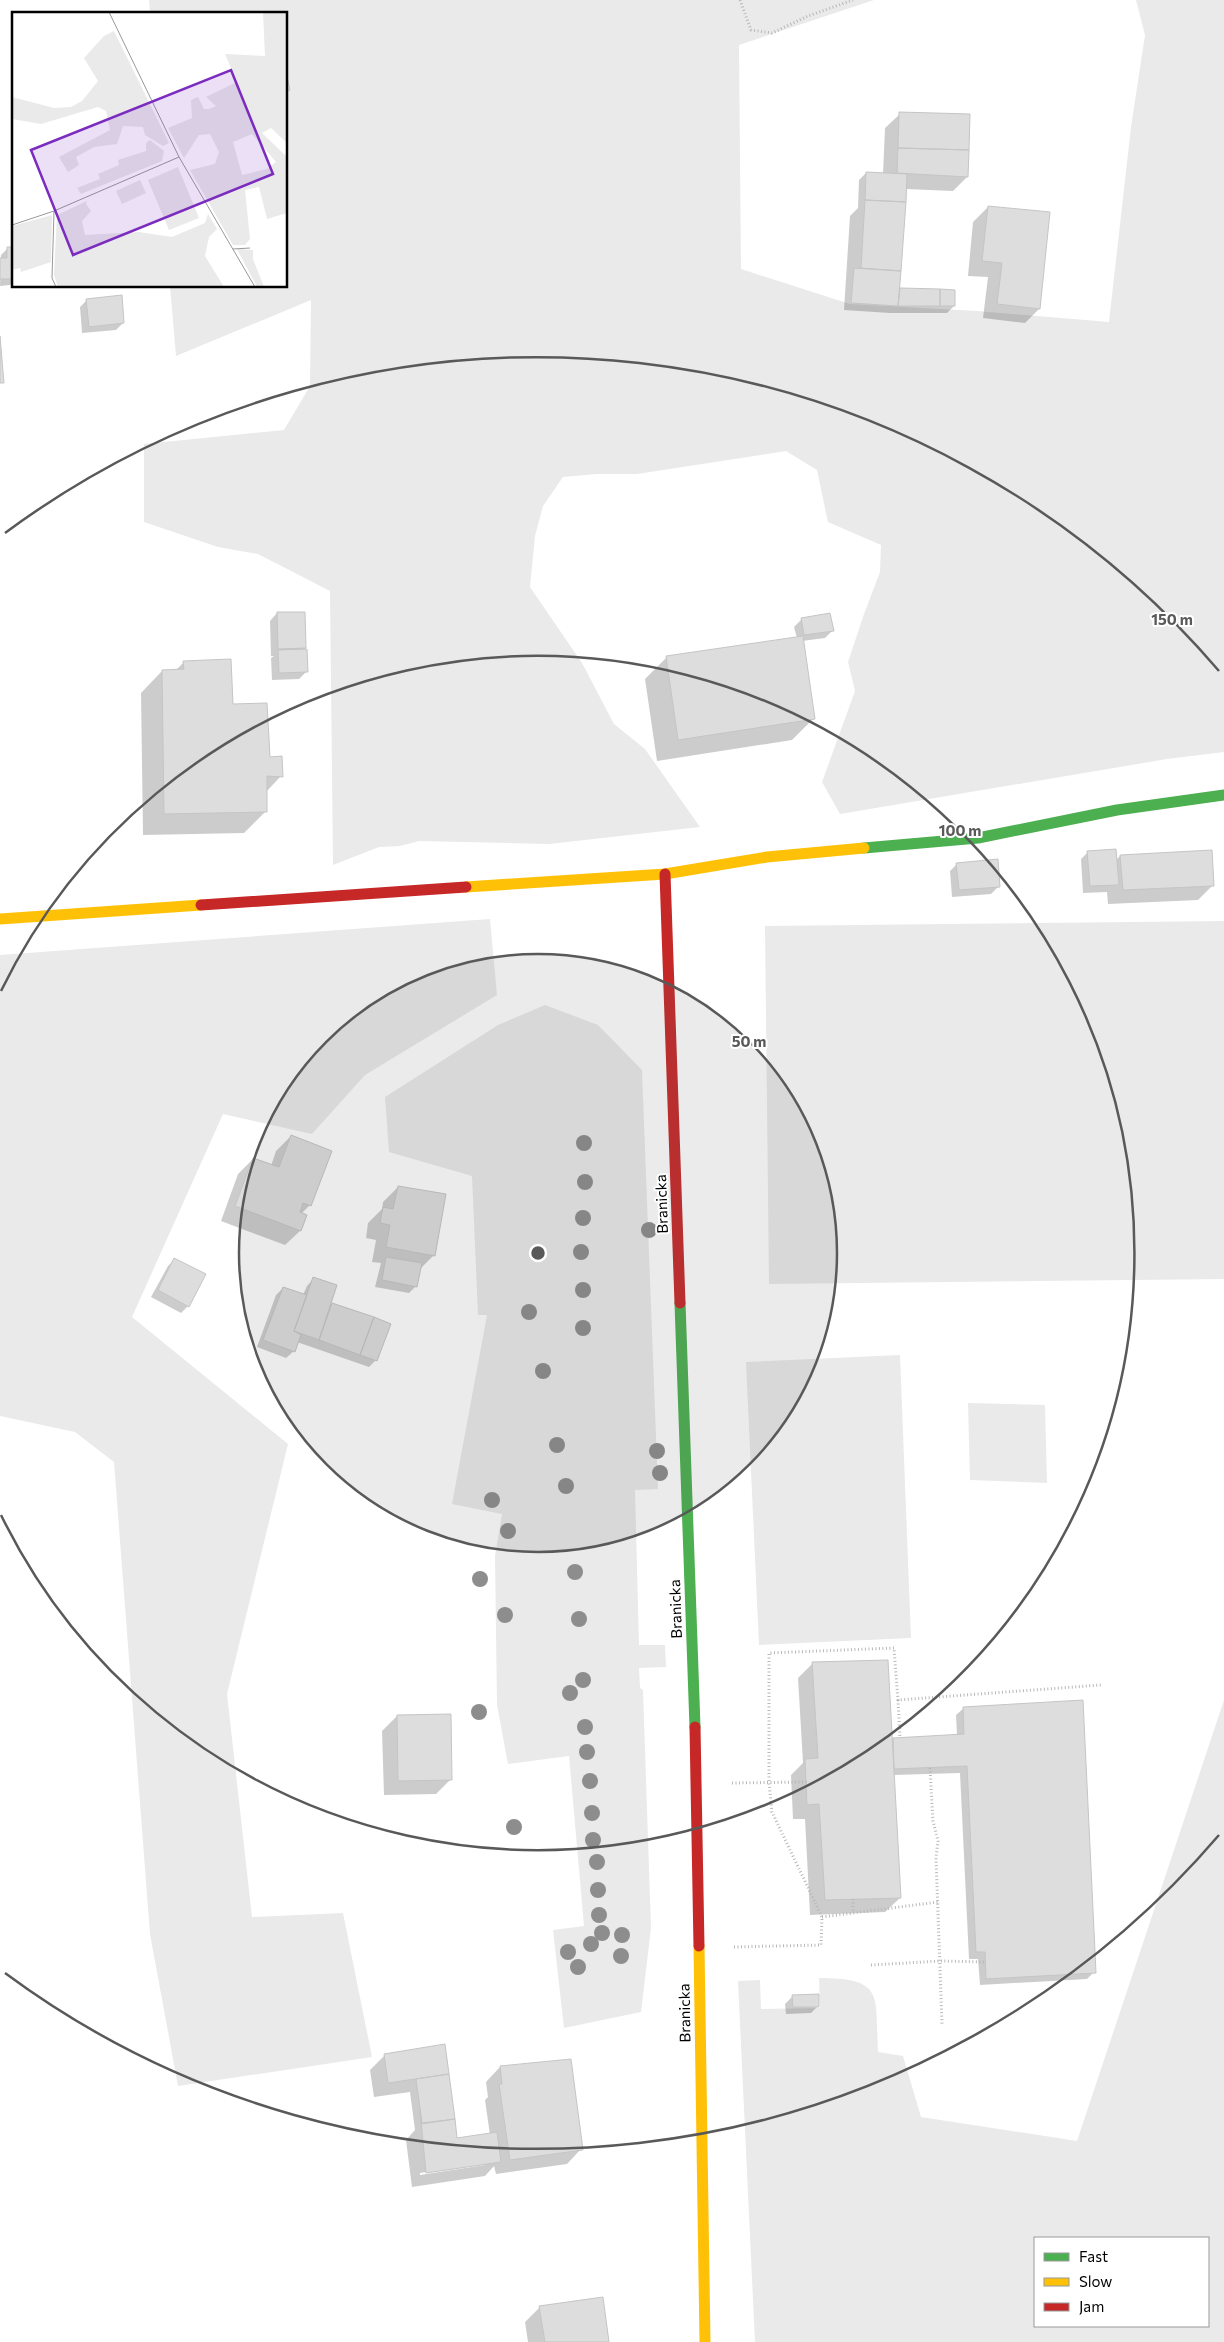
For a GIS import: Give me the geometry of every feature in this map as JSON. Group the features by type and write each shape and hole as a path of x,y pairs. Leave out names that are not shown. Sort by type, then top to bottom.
{"street":[{"path":"0,919 665,874 767,858 978,838 1118,810 1224,795"},
{"name":"Branicka","path":"665,874 697,1790 705,2342"}],"path":[{"path":"740,0 751,30 772,33 808,16 853,0"},
{"path":"730,1947 821,1945 822,1917 772,1812 769,1783 768,1653 894,1648 900,1738"},
{"path":"898,1700 1101,1685"},
{"path":"930,1768 933,1820 938,1841 942,2024"},
{"path":"732,1783 806,1782"},
{"path":"853,1899 853,1912"},
{"path":"822,1917 938,1902"},
{"path":"871,1965 941,1961 986,1962"}],"shaded area":[{"path":"149,0 874,0 739,45 741,269 850,304 977,311 1109,322 1131,127 1145,35 1136,0 1224,0 1224,752 1167,759 840,814 822,782 855,691 848,662 880,572 881,545 828,522 817,470 786,451 637,474 596,474 563,477 543,506 535,536 530,587 582,663 614,724 645,749 700,827 549,844 419,841 400,846 379,847 333,865 330,591 258,554 218,547 144,522 144,444 284,430 310,386 311,300 176,356 170,288 288,288 288,12 150,12"},
{"path":"490,919 497,995 365,1075 312,1134 223,1114 132,1317 288,1444 227,1694 252,1917 343,1913 372,2057 178,2086 150,1934 114,1462 75,1432 0,1416 0,955"},
{"path":"1224,921 1224,1279 769,1284 765,926"},
{"path":"545,1005 598,1025 642,1070 658,1489 635,1490 639,1645 665,1645 666,1667 639,1668 640,1688 643,1690 651,1928 641,2012 564,2028 553,1930 584,1926 569,1756 508,1764 497,1705 495,1556 502,1514 452,1504 487,1315 478,1315 472,1176 389,1152 385,1097 498,1025"},
{"path":"900,1355 911,1638 759,1645 746,1362"},
{"path":"968,1403 1045,1405 1047,1483 970,1480"},
{"path":"1224,1700 1224,2342 755,2342 738,1981 760,1980 761,2009 820,2008 819,1978 841,1979 856,1982 866,1987 872,1994 876,2004 878,2052 903,2056 921,2117 1077,2141"}],"building":[{"path":"899,112 970,114 969,150 898,148"},
{"path":"898,148 969,150 968,177 897,173"},
{"path":"866,172 907,174 906,202 865,200"},
{"path":"865,200 906,202 901,271 861,268"},
{"path":"988,206 1050,212 1040,309 997,304 1002,263 982,261"},
{"path":"7,247 12,247 12,279 0,279 0,258 7,258"},
{"path":"854,268 901,271 898,306 851,303"},
{"path":"900,288 940,289 940,306 898,306"},
{"path":"940,289 955,290 955,306 940,306"},
{"path":"122,295 124,323 89,327 86,299"},
{"path":"0,336 4,383 0,383"},
{"path":"277,612 305,612 306,648 278,649"},
{"path":"830,613 834,631 804,635 801,618"},
{"path":"803,636 815,719 678,740 666,656"},
{"path":"307,649 308,672 279,673 278,650"},
{"path":"231,659 233,704 267,703 270,757 282,756 283,777 267,776 267,812 164,814 162,670 184,669 183,661"},
{"path":"1116,849 1119,885 1090,886 1087,851"},
{"path":"1212,850 1214,886 1123,890 1120,855"},
{"path":"998,859 1000,887 959,890 956,863"},
{"path":"291,1135 332,1151 311,1206 303,1203 300,1212 307,1215 301,1231 235,1206 253,1158 279,1167"},
{"path":"398,1186 446,1194 435,1256 386,1247 390,1225 380,1223 383,1207 393,1209"},
{"path":"386,1257 422,1263 417,1287 382,1280"},
{"path":"174,1258 206,1274 189,1307 158,1290"},
{"path":"313,1277 337,1285 319,1340 294,1331"},
{"path":"283,1287 307,1295 294,1331 301,1335 295,1352 263,1340"},
{"path":"332,1303 374,1317 360,1355 319,1340"},
{"path":"374,1317 391,1324 377,1361 360,1355"},
{"path":"888,1660 901,1898 825,1900 819,1804 807,1805 805,1759 818,1758 812,1662"},
{"path":"1083,1700 1096,1973 986,1979 985,1952 976,1952 967,1766 894,1769 893,1738 964,1734 963,1707"},
{"path":"451,1714 452,1780 398,1781 397,1715"},
{"path":"819,1994 819,2007 793,2007 792,1995"},
{"path":"445,2044 449,2074 388,2083 384,2054"},
{"path":"571,2059 583,2150 510,2160 499,2084 502,2084 500,2066"},
{"path":"449,2074 455,2119 422,2123 416,2079"},
{"path":"455,2119 457,2138 497,2132 501,2162 426,2173 421,2124"},
{"path":"603,2297 609,2342 545,2342 539,2306"}],"traffic: fast":[{"path":"864,848 978,838 1117,810 1224,795"},
{"path":"680,1303 695,1727"}],"traffic: slow":[{"path":"466,887 665,874 767,857 864,848"},
{"path":"0,919 201,905"},
{"path":"699,1946 705,2342"}],"traffic: jam":[{"path":"665,874 680,1303"},
{"path":"201,905 466,887"},
{"path":"695,1727 699,1946"}]}
